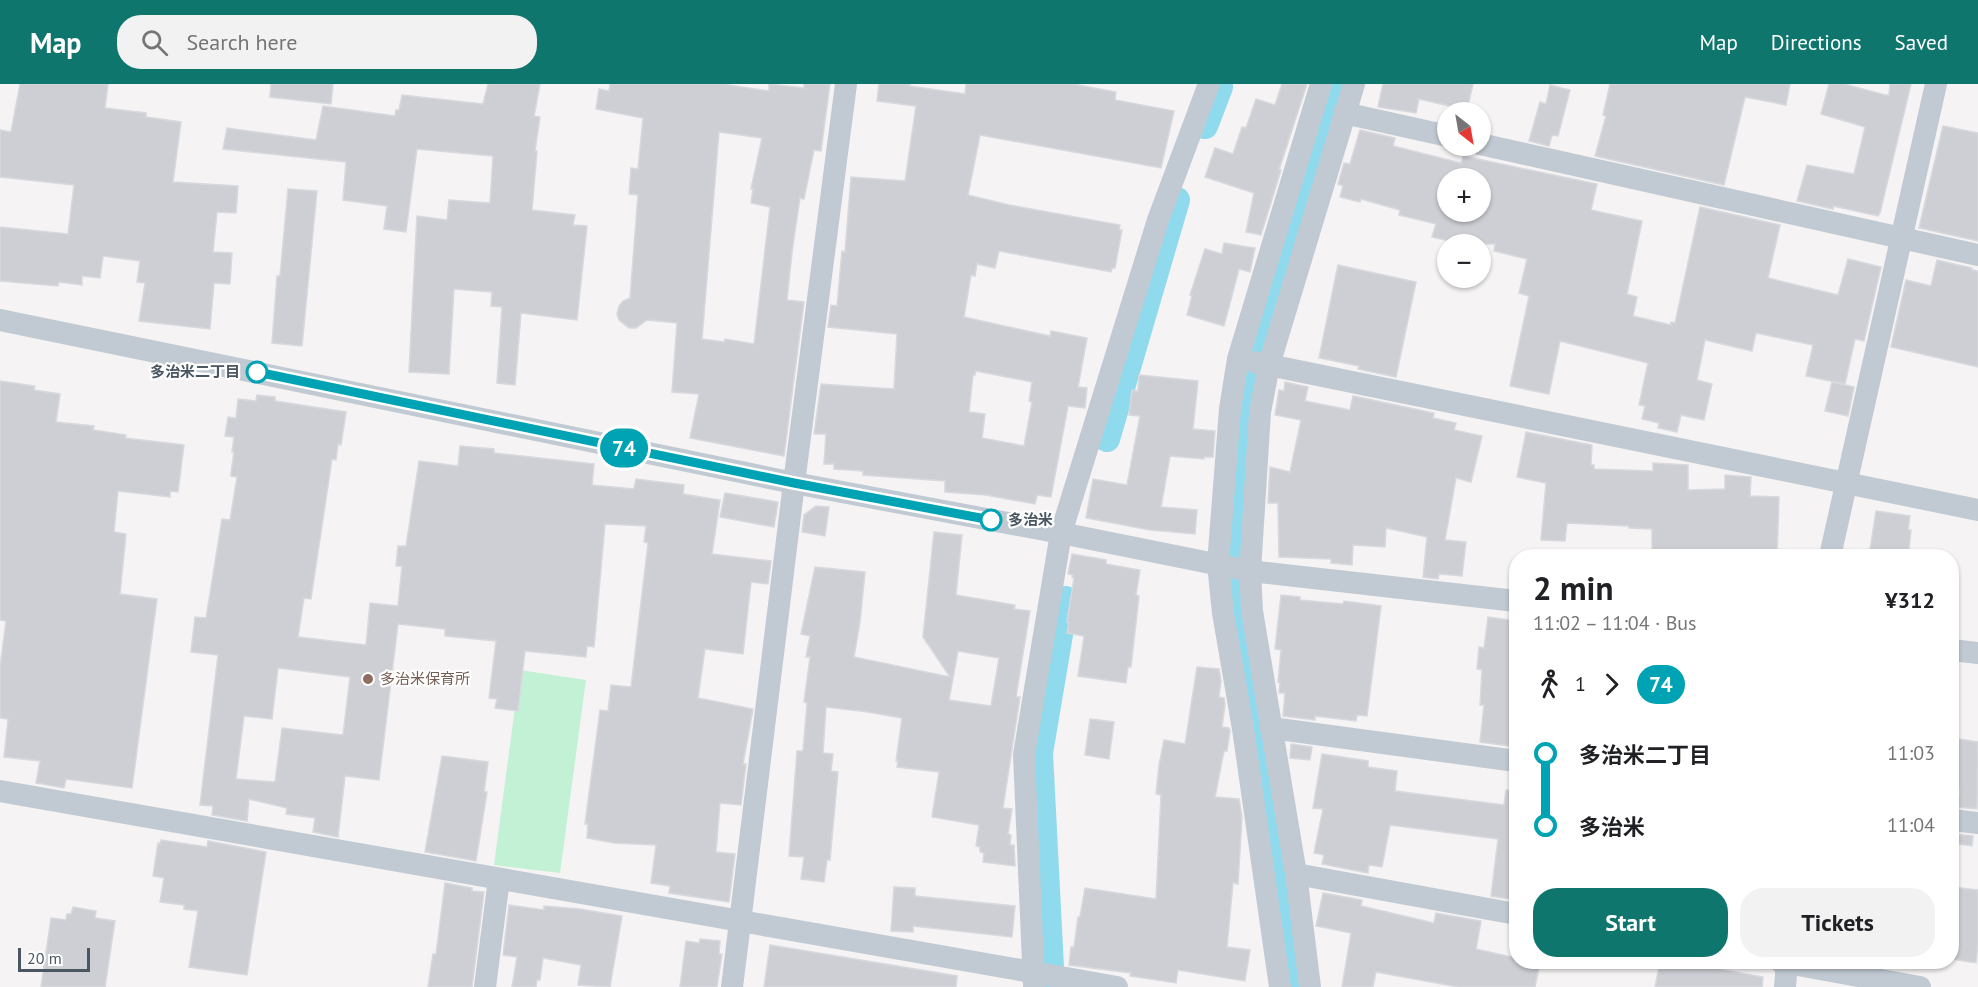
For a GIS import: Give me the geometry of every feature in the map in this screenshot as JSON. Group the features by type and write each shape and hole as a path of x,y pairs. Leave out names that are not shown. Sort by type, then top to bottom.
{"street":[{"path":"732,987 846,84"},
{"path":"1034,980 1024,755 1060,532 1158,220 1209,84"},
{"path":"1280,987 1243,729 1223,613 1234,567 1260,412 1253,362 1321,84"},
{"path":"1310,987 1296,874 1252,611 1234,567 1230,410 1253,362 1354,84"},
{"path":"1831,549 1936,84"},
{"path":"1344,113 1437,134"},
{"path":"1491,146 1978,255"},
{"path":"0,320 794,483 1234,567 1509,600"},
{"path":"1253,362 1978,510"},
{"path":"1959,651 1978,653"},
{"path":"1271,728 1509,760"},
{"path":"0,792 739,921 1034,980 1116,987"},
{"path":"1959,821 1978,824"},
{"path":"1296,874 1509,913"},
{"path":"485,987 499,879"},
{"path":"1785,969 1785,987"},
{"path":"1823,969 1920,987"}],"green space":[{"path":"520,670 586,680 560,873 494,865"}],"building":[{"path":"20,84 108,84 105,108 146,113 146,117 181,122 173,182 238,186 236,213 217,212 213,252 232,253 230,284 214,283 210,329 139,321 145,283 137,282 140,261 103,256 100,278 82,276 82,285 59,282 58,286 0,281 0,227 68,234 74,185 0,177 0,130 11,132"},
{"path":"271,84 333,84 331,104 270,97"},
{"path":"488,84 540,84 534,116 540,117 535,151 537,151 532,210 575,215 573,225 587,226 577,320 521,313 515,385 497,383 502,307 491,306 492,292 454,289 449,374 409,372 417,216 447,220 449,200 490,203 493,156 417,149 406,232 384,229 387,206 343,200 346,162 223,149 227,128 316,140 323,106 395,116 396,110 399,110 402,95 483,104"},
{"path":"610,84 722,84 769,91 769,84 804,88 804,84 830,84 821,151 814,150 804,199 800,198 792,252 787,300 804,302 784,456 690,438 699,394 672,392 677,323 647,320 636,328 629,328 619,320 617,314 619,306 630,298 638,195 629,194 631,168 638,169 643,118 596,109 599,89 609,91","holes":["719,132 762,138 751,189 753,189 751,203 770,207 754,344 725,339 724,342 702,339"]},
{"path":"879,84 910,84 910,86 965,94 966,84 1073,84 1116,92 1115,100 1174,111 1161,168 980,135 968,195 1009,205 1120,225 1119,230 1122,230 1115,268 1112,268 1111,272 999,251 995,268 977,264 975,276 971,275 964,317 1050,336 1051,331 1087,338 1078,387 1087,388 1085,408 1068,406 1051,497 1037,495 1035,504 986,495 945,492 945,481 863,475 863,471 834,469 834,464 824,464 826,434 814,434 821,384 894,389 897,334 828,327 831,305 837,306 842,251 845,252 851,177 905,181 916,106 877,101","holes":["976,371 1032,382 1029,401 1032,402 1024,446 982,438 985,414 969,412 973,375"]},
{"path":"1282,84 1307,84 1261,235 1246,232 1254,193 1205,177 1215,148 1233,154 1242,127 1246,128 1256,99 1275,105"},
{"path":"1383,84 1473,84 1469,102 1437,103 1419,99 1416,113 1378,107"},
{"path":"1610,84 1790,84 1786,105 1745,97 1724,185 1595,156 1606,116 1603,115"},
{"path":"1829,84 1844,84 1889,95 1890,84 1911,84 1878,216 1797,201 1807,165 1854,174 1865,127 1821,114"},
{"path":"1550,85 1570,90 1558,136 1552,135 1549,146 1529,141 1540,102 1546,104"},
{"path":"1943,126 1978,133 1978,241 1919,228"},
{"path":"1360,130 1395,138 1393,146 1461,163 1463,156 1597,184 1591,210 1642,221 1627,294 1637,297 1633,316 1671,325 1671,322 1675,323 1700,207 1780,225 1768,278 1838,295 1848,259 1881,267 1864,341 1855,339 1845,384 1806,376 1813,345 1756,333 1752,351 1705,340 1697,380 1712,384 1704,420 1681,415 1677,432 1658,428 1659,423 1642,419 1645,406 1639,405 1648,363 1560,341 1549,394 1510,386 1529,296 1519,293 1527,259 1494,251 1495,244 1491,244 1491,234 1437,234 1437,238 1432,237 1436,224 1399,215 1400,210 1361,199 1360,202 1340,197 1343,186 1338,184 1344,163 1350,164"},
{"path":"288,189 317,191 302,346 272,343 277,276 280,276"},
{"path":"1224,243 1255,248 1250,272 1239,269 1224,326 1187,315 1192,296 1190,295 1205,249 1222,254"},
{"path":"1937,260 1978,271 1978,367 1891,347 1906,280 1931,286"},
{"path":"1338,265 1416,282 1396,377 1358,369 1359,366 1319,358"},
{"path":"1139,375 1198,381 1193,429 1215,431 1213,457 1204,457 1204,459 1170,456 1161,507 1197,510 1195,534 1150,530 1086,518 1093,479 1127,485 1140,416 1129,415 1132,390 1138,391"},
{"path":"0,381 35,386 34,390 60,394 56,422 94,426 93,430 126,435 125,438 184,445 178,492 170,491 170,497 118,491 114,532 126,534 120,594 157,599 132,788 66,779 64,788 36,783 40,761 4,757 8,719 0,718 0,667 6,621 0,620"},
{"path":"1285,382 1308,387 1305,401 1350,410 1353,396 1434,413 1433,418 1456,423 1454,430 1482,436 1471,482 1456,478 1445,540 1466,542 1462,576 1439,574 1438,579 1423,577 1427,537 1386,528 1385,547 1353,545 1352,565 1331,563 1331,559 1279,557 1278,503 1268,503 1270,467 1290,472 1301,420 1275,415 1279,390 1284,391"},
{"path":"1832,382 1854,387 1848,416 1825,411"},
{"path":"257,395 275,397 275,401 346,412 341,445 338,444 336,460 332,459 311,599 304,598 298,637 366,645 370,603 398,606 402,566 396,566 398,546 406,546 419,461 458,466 460,446 494,449 494,453 594,464 592,485 634,489 636,479 684,485 683,494 720,500 712,554 771,561 768,584 751,582 743,654 705,649 698,698 753,709 743,764 746,764 741,805 720,803 716,852 735,854 729,902 669,893 670,886 651,883 656,845 614,843 587,838 588,824 585,824 600,710 608,711 611,685 631,687 648,543 644,542 646,526 605,524 594,647 587,646 586,657 525,651 518,711 495,708 497,699 489,698 496,641 445,636 445,629 398,624 379,780 345,776 338,837 313,832 315,818 286,814 287,808 249,799 247,821 212,815 213,806 200,805 218,655 191,652 195,617 206,618 222,519 230,520 237,477 231,476 234,437 225,436 228,417 236,418 238,399 256,401","holes":["278,668 350,677 343,735 282,728 275,782 236,779 244,716 272,719"]},
{"path":"1526,432 1592,445 1591,465 1594,465 1594,469 1653,471 1653,463 1688,465 1688,490 1725,489 1725,475 1751,477 1750,496 1779,497 1777,549 1652,549 1652,529 1567,523 1565,541 1541,540 1546,483 1517,477"},
{"path":"725,493 778,502 774,527 720,517"},
{"path":"816,506 829,507 825,536 802,532 804,515"},
{"path":"1876,511 1910,516 1909,549 1870,549"},
{"path":"934,532 962,535 956,595 1015,605 1014,609 1030,611 1016,697 1020,697 1003,808 1012,809 1008,834 1011,835 1010,845 1014,845 1015,866 983,862 984,853 980,852 980,847 976,846 979,825 932,817 939,772 897,767 902,718 826,707 823,753 833,754 831,771 838,772 830,860 827,860 824,882 801,879 804,857 789,856 797,751 803,751 807,703 804,702 810,657 806,657 810,636 801,634 815,567 865,572 854,657 950,677 923,637","holes":["958,651 999,658 991,706 949,700"]},
{"path":"1072,554 1106,560 1106,564 1140,570 1131,667 1128,667 1126,683 1078,676 1084,636 1067,633 1074,578 1073,575 1068,574"},
{"path":"1281,595 1300,597 1300,600 1343,604 1344,601 1381,606 1367,716 1357,715 1356,721 1315,716 1315,720 1283,716 1285,693 1279,693 1280,683 1278,682 1281,650 1275,649"},
{"path":"1488,617 1509,620 1509,746 1480,742 1484,705 1480,705 1482,670 1477,669 1479,647 1484,648"},
{"path":"1197,667 1219,669 1221,681 1219,697 1224,698 1225,705 1222,727 1229,728 1230,731 1215,797 1239,799 1242,817 1238,884 1233,883 1227,947 1250,950 1245,981 1178,970 1176,983 1130,976 1131,973 1069,965 1085,888 1156,899 1161,795 1156,794 1159,765 1164,740 1185,744"},
{"path":"1090,719 1114,722 1109,759 1085,755"},
{"path":"1959,739 1978,742 1977,809 1959,807"},
{"path":"1291,744 1312,747 1310,760 1290,758"},
{"path":"1322,754 1368,761 1368,767 1397,771 1395,791 1504,805 1506,790 1509,790 1509,899 1491,896 1498,839 1390,825 1382,867 1369,865 1368,873 1322,864 1324,855 1314,853 1323,809 1313,808"},
{"path":"442,756 488,762 484,792 487,792 476,861 425,852"},
{"path":"1959,835 1973,836 1972,846 1959,844"},
{"path":"161,840 207,847 208,841 266,852 247,975 189,967 198,911 184,909 184,905 160,902 164,878 153,876 158,843 160,844"},
{"path":"445,883 484,892 472,987 428,987 433,954 436,954"},
{"path":"894,887 915,888 915,896 1015,906 1012,937 913,926 913,932 891,931"},
{"path":"1959,888 1978,890 1976,963 1959,960"},
{"path":"1323,893 1362,900 1361,906 1434,923 1436,913 1481,921 1476,949 1509,956 1509,969 1539,969 1535,987 1458,987 1376,972 1373,987 1342,987 1351,933 1316,926"},
{"path":"509,905 544,910 544,906 580,909 622,916 610,987 578,985 581,965 543,958 540,980 537,980 536,987 512,987 517,957 503,955"},
{"path":"73,907 96,911 95,918 115,921 105,987 41,987 51,918 66,920 67,914 71,914"},
{"path":"700,939 720,941 719,954 722,954 717,987 680,987 686,941 699,943"},
{"path":"770,945 957,976 956,987 764,987"},
{"path":"1659,969 1719,969 1763,977 1762,987 1655,987"}],"waterway":[{"path":"1293,987 1270,821 1232,587 1245,406 1255,353 1284,245 1337,84"},
{"path":"1205,126 1220,87"},
{"path":"1107,439 1177,200"},
{"path":"1052,987 1040,753 1066,599"}],"bus line":[{"name":"74","path":"257,372 794,483 991,520"}],"place":[{"name":"多治米二丁目","path":"257,372"},
{"name":"多治米","path":"991,520"},
{"name":"多治米保育所","path":"368,679"}]}
